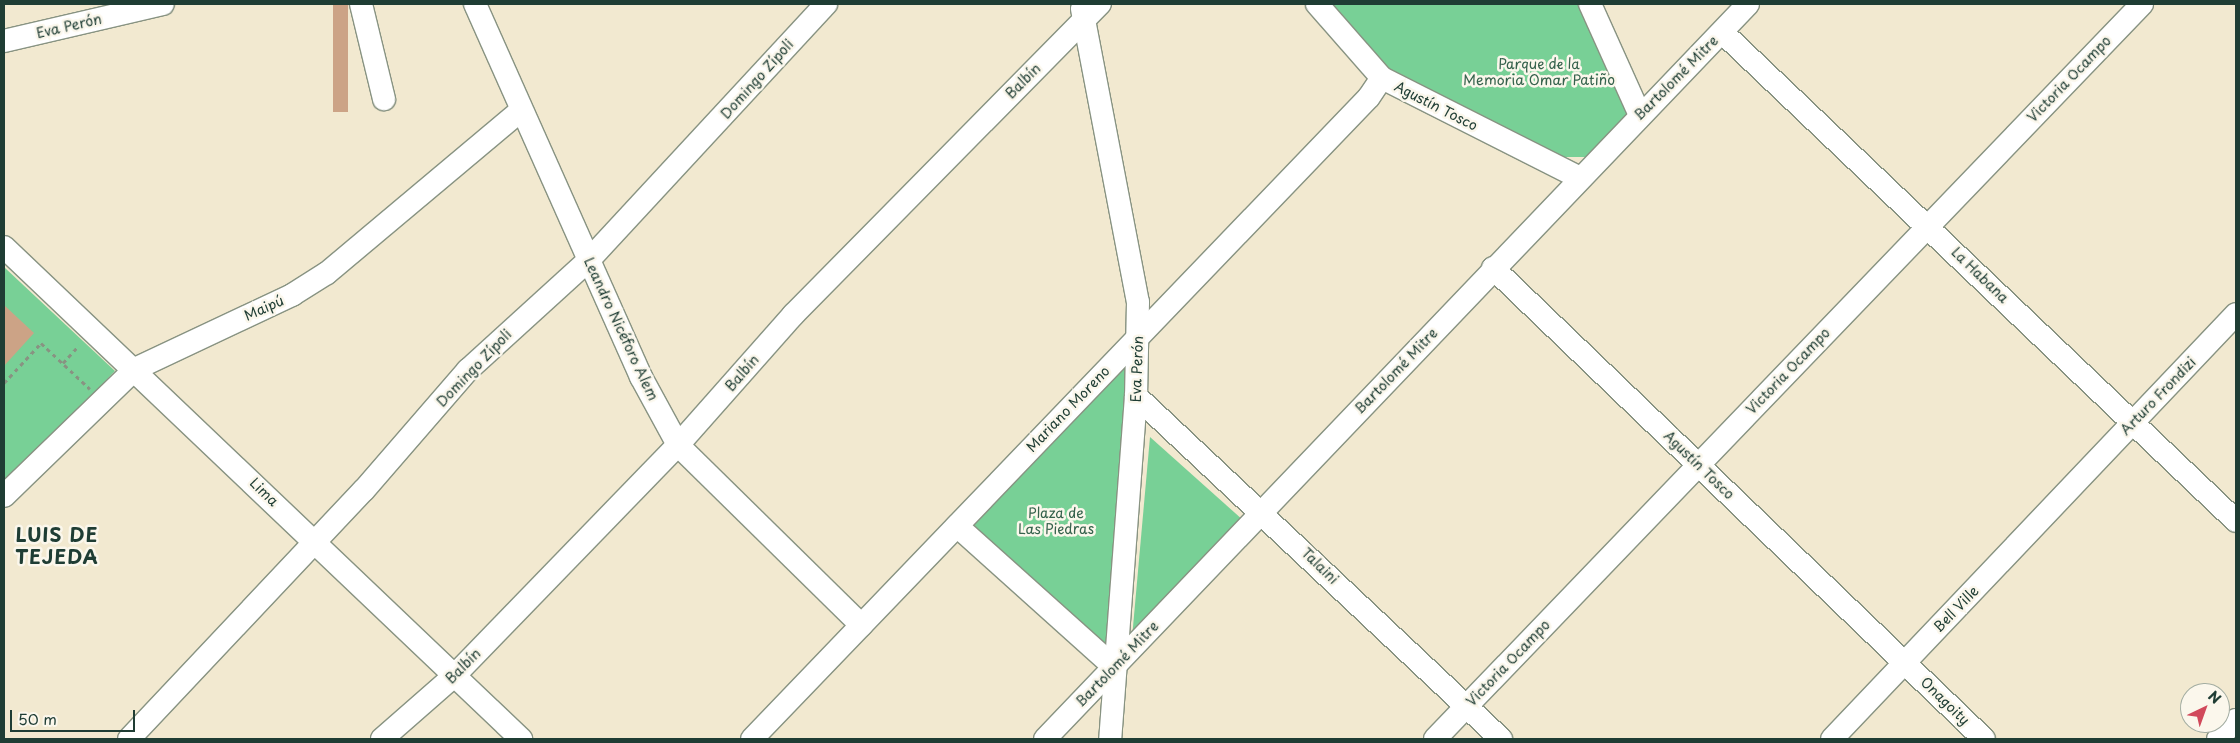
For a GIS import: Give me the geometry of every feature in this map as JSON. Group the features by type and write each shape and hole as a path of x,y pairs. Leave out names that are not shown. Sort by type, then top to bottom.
{"street":[{"name":"Eva Perón","path":"4,41 163,4"},
{"path":"361,4 384,99"},
{"name":"Leandro Nicéforo Alem","path":"475,4 641,377 678,445 861,625"},
{"name":"Domingo Zípoli","path":"129,739 316,542 491,346 589,260 826,4"},
{"name":"Agustín Tosco","path":"1317,4 1382,78 1578,177"},
{"path":"1590,4 1640,115"},
{"name":"Bartolomé Mitre","path":"1045,739 1578,177 1748,4"},
{"name":"Victoria Ocampo","path":"1435,739 2142,4"},
{"name":"Eva Perón","path":"1089,9 1134,264 1139,335 1110,739"},
{"name":"Balbín","path":"382,739 454,676 678,445 793,314 1089,9"},
{"name":"La Habana","path":"1722,32 1928,225 2236,521"},
{"name":"Mariano Moreno","path":"752,739 1369,97 1382,78"},
{"name":"Maipú","path":"4,496 101,399 135,370 292,295 327,273 521,110"},
{"name":"Lima","path":"4,248 135,370 522,739"},
{"name":"Agustín Tosco","path":"1493,268 1905,662"},
{"name":"Arturo Frondizi","path":"2080,479 2236,314"},
{"name":"Talaini","path":"1136,396 1262,511 1500,739"},
{"name":"Bell Ville","path":"1832,739 2080,479"},
{"path":"957,526 1114,667"},
{"name":"Onagoity","path":"1905,662 1984,739"},
{"path":"2218,739 2236,720"}],"path":[{"path":"4,383 41,343 101,399"},
{"path":"63,364 79,345"}],"green space":[{"name":"Parque de la Memoria Omar Patiño","path":"1331,4 1585,4 1629,114 1586,157 1559,157 1380,64"},
{"path":"4,267 115,371 4,488"},
{"name":"Plaza de Las Piedras","path":"1139,335 1114,667 957,526"},
{"path":"1150,437 1244,521 1132,638"}],"building":[{"path":"333,4 348,4 348,112 333,112"},
{"path":"4,305 34,333 4,366"}],"district":[{"name":"LUIS DE TEJEDA","path":"57,546"}]}
